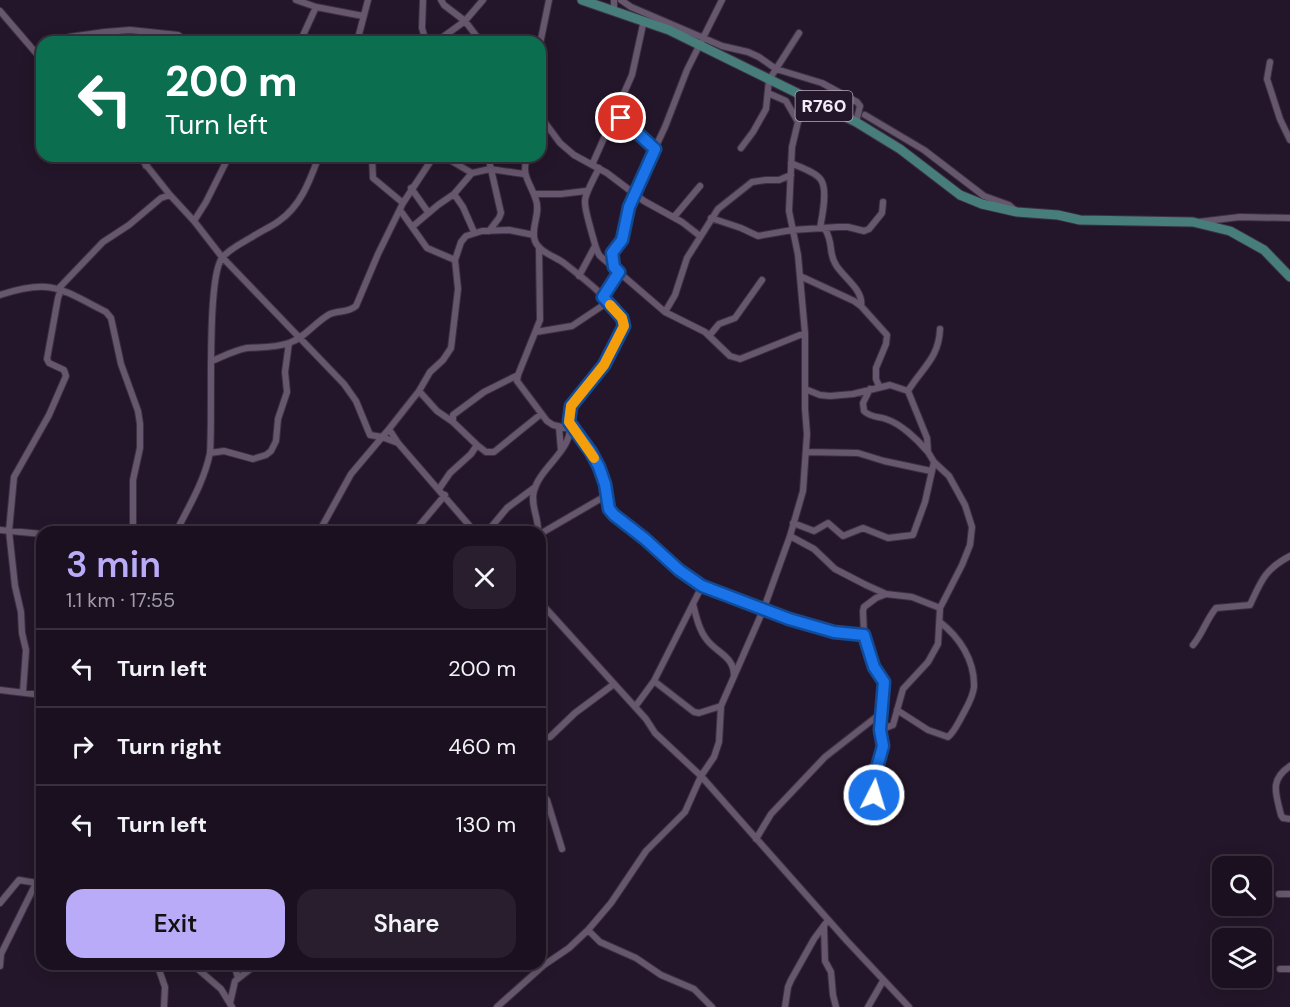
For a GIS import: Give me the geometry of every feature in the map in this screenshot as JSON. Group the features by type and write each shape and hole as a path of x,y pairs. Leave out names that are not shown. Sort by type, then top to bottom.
{"main road":[{"name":"R760","path":"582,0 672,28 701,41 804,97 860,118 960,195 982,204 1017,212 1080,220 1193,222"},
{"path":"1193,222 1230,231 1245,238 1264,250 1290,277"}],"street":[{"path":"296,0 316,7 363,16"},
{"path":"358,36 368,0"},
{"path":"423,0 422,28 424,36"},
{"path":"441,0 465,21 477,36"},
{"path":"444,36 465,21 483,0"},
{"path":"542,36 549,0"},
{"path":"614,0 614,11"},
{"path":"621,0 672,28"},
{"path":"614,267 612,253 622,240 634,193 701,41 722,0"},
{"path":"303,36 316,7"},
{"path":"0,11 36,53"},
{"path":"644,20 632,75 586,191 584,210 594,248 600,256 665,312 696,327 730,356 740,359 805,333"},
{"path":"76,36 130,30 179,36"},
{"path":"741,148 766,109 770,80 799,33"},
{"path":"701,41 748,52 776,69 822,83 857,102 860,106 860,118"},
{"path":"1269,62 1267,79 1280,119 1290,140"},
{"path":"768,93 786,102 798,122"},
{"path":"546,964 569,948 588,930 611,903 646,851 685,812 701,777 714,757 719,742 721,706 764,609 790,536 803,491 807,434 805,333 796,243 789,211 791,163 804,97"},
{"path":"615,113 655,149"},
{"path":"546,124 570,152 596,166 700,236"},
{"path":"143,162 222,257 352,394 370,435 382,436 398,443"},
{"path":"146,166 148,162"},
{"path":"194,221 226,162"},
{"path":"179,526 200,487 210,453 214,279 217,268 222,257 280,220 291,210 308,186 317,162"},
{"path":"372,162 373,178 403,203"},
{"path":"212,361 247,348 271,347 289,343 300,338 332,313 352,310 356,306 403,203 430,162"},
{"path":"453,162 472,173"},
{"path":"489,162 501,213 500,218 489,231"},
{"path":"492,526 507,508 535,488 561,450 570,425 571,406 604,365 624,326 622,318 605,299 559,260 539,248 535,242 538,211 537,202 525,174 526,162"},
{"path":"791,163 818,177 822,182 823,229 830,238 835,264 861,298 861,306"},
{"path":"412,227 428,212 454,194 472,173 490,169 525,174"},
{"path":"665,312 675,295 687,258 722,204 752,182 779,180 791,175"},
{"path":"674,217 700,186"},
{"path":"411,188 428,212"},
{"path":"534,194 586,191"},
{"path":"454,194 463,207 474,232"},
{"path":"23,692 26,650 15,586 9,531 14,477 49,416 66,376 64,370 49,363 48,359 60,288 103,242 129,225 161,198 170,195"},
{"path":"711,218 758,236 792,230 848,227 867,231 882,213 883,202"},
{"path":"400,210 427,248 456,260"},
{"path":"1193,222 1240,217 1290,218"},
{"path":"322,526 351,474 419,391 430,372 448,354 453,340 458,290 456,260 461,242 474,232 509,230 534,235"},
{"path":"539,248 540,320 517,381 541,414 553,425 559,427 570,425"},
{"path":"579,276 594,248"},
{"path":"588,260 600,256"},
{"path":"536,332 572,326 605,299 619,272"},
{"path":"800,276 861,306 887,335 886,344 876,368 876,379 879,386"},
{"path":"708,336 719,324 735,318 762,280"},
{"path":"0,295 22,288 60,288 106,312 113,324 121,364 138,411 140,424 140,448 133,480 133,526"},
{"path":"908,391 935,354 939,345 940,329"},
{"path":"210,453 224,451 253,459 271,451 276,441 278,419 287,392 285,372 289,343"},
{"path":"451,418 484,392 518,375"},
{"path":"805,389 830,396 854,394 890,385 908,391 927,438 928,452"},
{"path":"871,388 863,403 864,411 871,416 887,419 898,425 928,452 934,462 949,476 965,505 972,527 970,545 954,584 940,608 938,644 903,689 893,725 880,730"},
{"path":"419,391 437,411 451,418 486,452 494,452 541,414"},
{"path":"570,425 591,452 599,467 609,509 679,570 702,586 812,627 864,635"},
{"path":"559,427 561,450"},
{"path":"389,429 398,443 470,526"},
{"path":"440,489 450,473 471,454 477,445"},
{"path":"806,452 858,453 931,471"},
{"path":"793,523 814,531 828,523 843,536 863,528 888,538 913,535 926,502 934,462"},
{"path":"535,488 534,507 538,526"},
{"path":"419,526 445,495"},
{"path":"546,529 607,495"},
{"path":"0,530 36,533"},
{"path":"790,536 814,549 835,569 886,594 912,597 940,608"},
{"path":"1193,645 1216,608 1250,605 1261,579 1269,570 1290,556"},
{"path":"635,707 654,681 702,586"},
{"path":"886,594 876,598 864,607 863,611 864,635 874,667 884,682 880,714 883,746 872,788 877,801 891,815"},
{"path":"693,604 707,641 723,652 732,665 733,679"},
{"path":"546,609 646,719 655,734 701,777 826,923 909,1007"},
{"path":"897,710 928,730 948,737 954,731 969,703 974,687 963,647 954,633 940,621"},
{"path":"654,681 694,712 699,713 721,706"},
{"path":"546,737 550,737 575,713 614,684"},
{"path":"0,690 36,694"},
{"path":"756,839 771,814 825,757 880,714"},
{"path":"1290,766 1281,772 1275,785 1281,815 1283,818 1290,819"},
{"path":"546,799 562,849"},
{"path":"0,903 19,880 36,883"},
{"path":"0,966 1,954 36,885"},
{"path":"1280,894 1290,894"},
{"path":"785,1007 788,987 814,939 826,923"},
{"path":"826,923 825,961 831,972 836,1007"},
{"path":"588,930 600,942 636,958 661,975 694,989 712,1007"},
{"path":"1280,969 1290,969"},
{"path":"159,970 165,987 164,1007"},
{"path":"199,970 221,989 231,1005"},
{"path":"236,970 238,978"},
{"path":"231,1005 233,984 249,970"},
{"path":"497,1007 538,970"},
{"path":"868,1007 883,981"}],"slow traffic":[{"path":"594,458 569,422 571,406 604,365 624,326 622,318 610,305"}],"route":[{"path":"621,118 655,149 629,207 622,240 612,253 614,267 619,272 603,297 622,318 624,326 604,365 571,406 569,422 599,467 605,484 609,509 679,570 702,586 789,619 834,632 864,635 874,667 884,682 880,714 880,739 883,746 875,770 872,788 874,795"}]}
